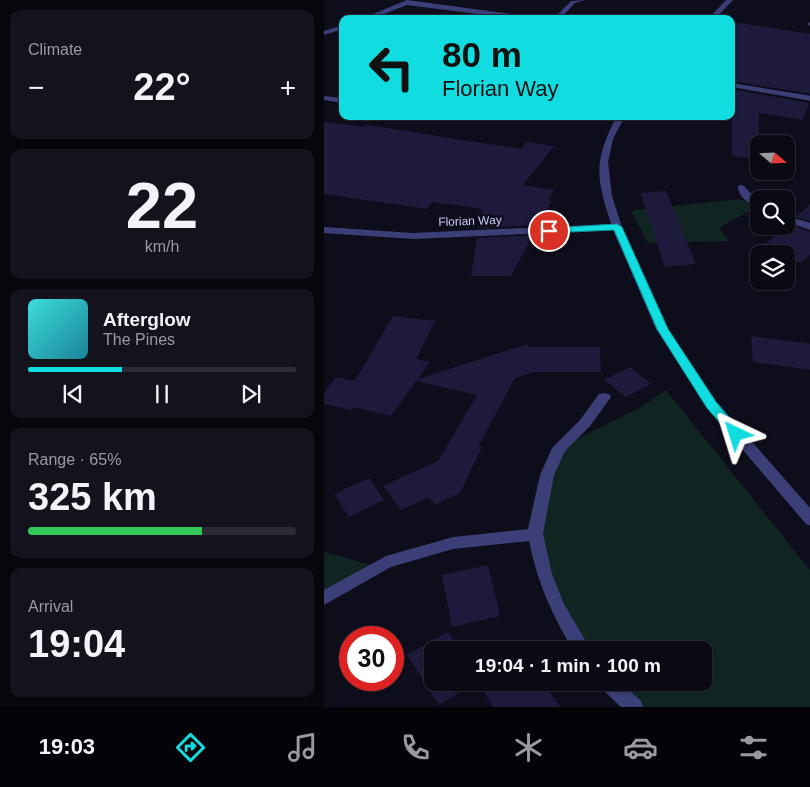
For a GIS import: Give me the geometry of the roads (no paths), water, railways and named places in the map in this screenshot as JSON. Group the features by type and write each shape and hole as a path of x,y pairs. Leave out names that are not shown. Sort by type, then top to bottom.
{"street":[{"path":"560,15 573,2 582,0"},
{"path":"714,15 730,0"},
{"path":"374,15 410,1 492,15"},
{"path":"324,34 339,28"},
{"path":"735,85 810,99"},
{"path":"324,98 339,100"},
{"path":"619,120 609,139 603,162 607,196 617,227 662,329 707,398 810,520"},
{"path":"742,188 750,198"},
{"path":"795,222 810,227"},
{"name":"Florian Way","path":"324,230 413,236 617,227"},
{"path":"577,641 554,598 544,574 536,534 547,474 559,448 585,423 604,397"},
{"path":"324,598 386,562 453,543 536,534"},
{"path":"617,691 634,707"}]}
